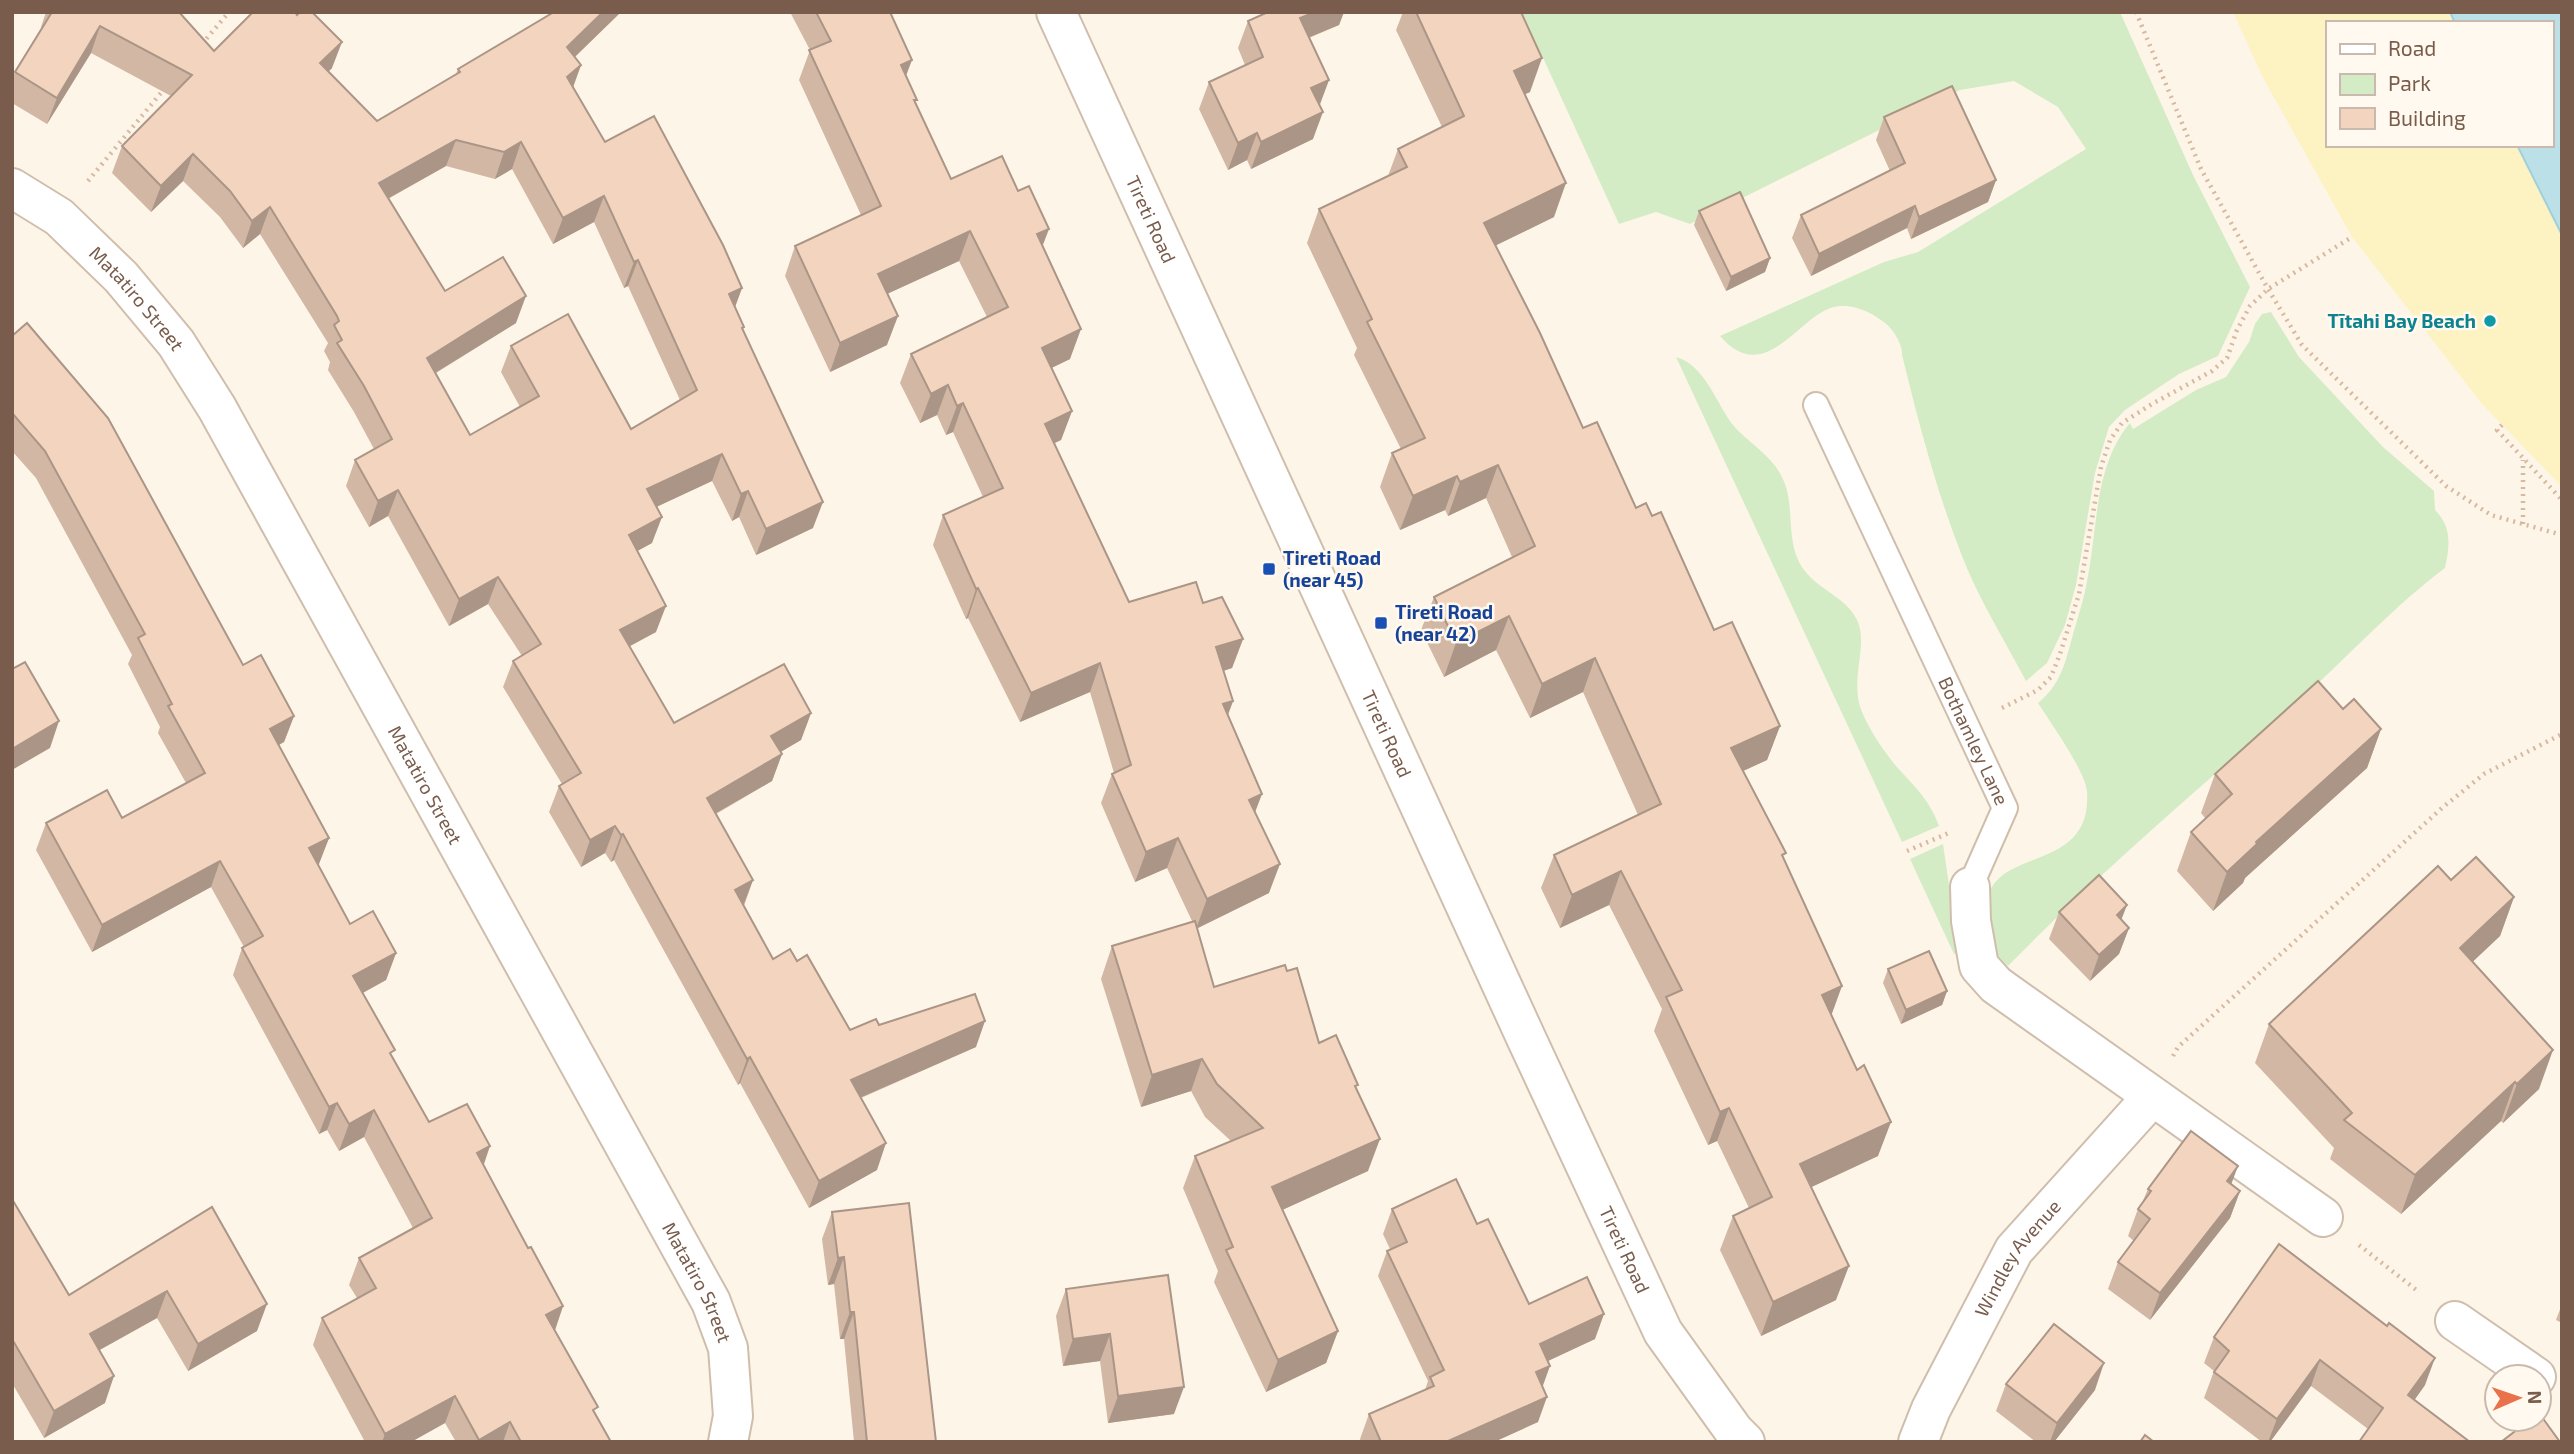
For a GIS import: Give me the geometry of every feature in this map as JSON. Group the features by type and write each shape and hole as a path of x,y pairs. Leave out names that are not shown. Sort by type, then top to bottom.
{"street":[{"name":"Tireti Road","path":"1056,12 1663,1332 1745,1442"},
{"name":"Matatiro Street","path":"12,188 59,217 121,277 176,343 217,408 711,1302 728,1348 733,1416 728,1442"},
{"name":"Bothamley Lane","path":"1970,887 1971,921 1979,966 1996,985 2323,1217"},
{"name":"Windley Avenue","path":"1918,1442 1931,1409 2014,1250 2152,1097"},
{"path":"2455,1321 2515,1363"}],"lane":[{"name":"Bothamley Lane","path":"1816,405 2005,808 1970,887"}],"path":[{"path":"195,53 229,12"},
{"path":"2136,12 2201,169 2302,345 2446,486 2491,515 2562,536"},
{"path":"59,217 169,84"},
{"path":"2033,692 2050,677 2075,606 2101,467 2110,440 2122,423 2133,415 2211,371 2227,358 2237,330 2250,306 2268,289 2352,237"},
{"path":"2502,425 2497,429 2562,500"},
{"path":"2523,459 2523,524"},
{"path":"2178,1046 2473,782 2562,734"},
{"path":"1907,851 1942,836"},
{"path":"2323,1217 2455,1321"}],"green space":[{"path":"1522,12 2120,12 2193,175 2250,287 2218,356 2179,374 2125,410 2109,427 2095,473 2076,585 2065,625 2047,663 2026,681 1984,604 1962,556 1929,457 1901,347 1891,329 1864,310 1840,306 1826,310 1769,351 1754,355 1737,351 1720,336 1884,262 1918,252 2086,149 2058,107 2014,81 1960,90 1690,224 1656,212 1619,224"},
{"path":"2271,312 2299,357 2383,447 2434,491 2435,510 2441,516 2448,537 2445,568 2408,598 2303,697 2116,862 2008,966 1996,952 1990,930 1987,900 1996,881 2009,871 2061,847 2075,835 2085,817 2087,792 2081,772 2038,703 2052,689 2067,657 2086,588 2099,498 2110,458 2130,423 2133,429 2196,390 2226,377 2249,342 2255,324 2262,314"},
{"path":"1676,357 1695,368 1733,425 1781,474 1788,495 1793,540 1799,561 1811,578 1848,607 1858,622 1861,643 1857,689 1862,712 1886,753 1926,801 1939,826 1902,842"},
{"path":"1943,844 1959,953 1954,954 1910,859"}],"sand":[{"name":"Tītahi Bay Beach","path":"2233,12 2562,12 2562,487 2483,405 2352,237 2262,76"}],"water":[{"path":"2450,12 2562,12 2562,235 2518,147 2553,147 2553,21 2454,21"}],"building":[{"path":"52,12 179,12 214,51 253,12 295,12 297,15 300,12 312,12 342,42 320,63 377,121 554,12 603,12 567,47 581,65 567,77 605,142 654,116 723,245 742,288 729,294 744,327 742,328 823,502 766,529 748,491 741,494 722,454 647,489 662,517 629,535 666,606 620,630 674,723 784,664 811,713 771,736 782,754 707,798 753,880 735,890 773,959 790,949 797,961 807,955 850,1030 876,1019 879,1025 975,994 985,1021 851,1080 886,1143 819,1181 750,1057 747,1059 623,834 621,835 615,826 590,840 559,786 581,773 513,661 541,644 498,577 459,599 398,490 378,501 355,460 392,439 337,343 342,340 334,325 339,321 337,316 270,207 252,221 230,191 193,154 161,186 122,146 192,75 100,26 57,98 15,72","holes":["456,140 504,152 521,142 563,218 604,196 634,262 638,260 697,390 631,429 568,314 511,346 539,396 470,435 427,358 526,296 503,257 445,291 379,183"]},
{"path":"816,12 890,12 912,60 901,65 917,100 914,100 951,179 1002,156 1018,191 1029,186 1049,229 1037,234 1081,329 1042,348 1072,411 1045,424 1129,602 1196,582 1203,603 1222,597 1243,639 1216,647 1233,701 1223,704 1262,794 1249,800 1280,864 1207,899 1178,838 1146,852 1112,774 1131,765 1100,663 1031,693 978,588 976,589 943,515 1003,488 963,403 957,406 948,385 931,394 911,354 1008,307 970,231 878,274 898,316 840,343 795,246 881,206 809,50 831,41"},
{"path":"1268,12 1315,12 1300,18 1329,80 1311,88 1323,112 1261,142 1257,133 1238,143 1209,82 1263,57 1248,21"},
{"path":"1416,12 1521,12 1542,58 1514,71 1566,183 1484,223 1540,333 1583,428 1597,422 1636,508 1646,503 1652,516 1661,512 1714,630 1732,622 1780,726 1731,748 1786,853 1782,855 1842,986 1822,995 1857,1070 1864,1065 1891,1122 1800,1164 1849,1266 1773,1302 1733,1216 1772,1197 1729,1108 1720,1112 1666,997 1682,990 1621,871 1572,895 1554,855 1661,804 1595,658 1542,684 1509,616 1456,643 1434,597 1535,546 1498,465 1460,482 1457,476 1413,496 1392,453 1425,438 1367,322 1372,319 1319,209 1407,167 1398,149 1464,116"},
{"path":"1952,86 1996,180 1919,217 1915,206 1819,254 1801,215 1905,163 1884,117"},
{"path":"1740,192 1770,258 1731,277 1699,211"},
{"path":"27,323 108,418 243,665 261,655 294,716 270,729 329,838 309,848 350,924 373,911 396,953 353,976 395,1050 390,1053 429,1122 467,1104 490,1146 477,1153 563,1306 546,1315 598,1407 593,1410 611,1442 521,1442 510,1422 479,1440 455,1396 385,1434 322,1318 376,1288 359,1258 432,1218 374,1110 349,1124 337,1103 329,1107 242,948 263,936 220,861 102,925 46,823 107,790 122,818 205,773 168,706 172,704 138,638 145,634 45,451 12,413 12,336"},
{"path":"25,662 59,721 12,749 12,669"},
{"path":"2318,681 2343,709 2354,699 2381,729 2256,842 2257,844 2227,872 2191,832 2232,794 2215,774"},
{"path":"2476,857 2514,897 2460,948 2553,1050 2415,1175 2344,1120 2352,1113 2269,1024 2438,866 2451,880"},
{"path":"2099,875 2127,905 2117,915 2129,928 2099,955 2059,912"},
{"path":"1195,921 1214,987 1285,965 1287,971 1297,968 1319,1043 1336,1035 1358,1085 1355,1086 1380,1139 1272,1187 1338,1331 1278,1360 1226,1250 1233,1247 1195,1156 1263,1128 1217,1084 1202,1059 1152,1075 1112,946"},
{"path":"1929,951 1947,991 1906,1010 1888,969"},
{"path":"2191,1131 2238,1166 2227,1181 2240,1191 2160,1293 2118,1262 2150,1219 2138,1209 2151,1191 2148,1189"},
{"path":"1456,1179 1477,1224 1488,1219 1529,1304 1587,1277 1604,1314 1540,1344 1550,1366 1536,1372 1547,1397 1446,1442 1381,1442 1369,1414 1434,1386 1430,1377 1444,1370 1387,1251 1407,1242 1392,1209"},
{"path":"12,1199 69,1295 212,1207 267,1304 198,1344 167,1291 90,1334 114,1376 54,1411 12,1339"},
{"path":"909,1203 936,1442 867,1442 854,1312 850,1312 844,1257 838,1258 832,1212"},
{"path":"2279,1244 2387,1326 2389,1323 2435,1358 2408,1395 2470,1442 2359,1442 2383,1408 2320,1360 2277,1419 2214,1372 2229,1351 2214,1337"},
{"path":"1168,1275 1184,1387 1118,1396 1110,1334 1073,1339 1066,1289"},
{"path":"2054,1324 2104,1363 2057,1423 2006,1384"},
{"path":"2553,1432 2560,1442 2501,1442 2513,1433"},
{"path":"2145,1435 2154,1442 2140,1442"}],"place":[{"name":"Tītahi Bay Beach","path":"2490,321"},
{"name":"Tireti Road (near 45)","path":"1269,569"},
{"name":"Tireti Road (near 42)","path":"1381,623"}]}
